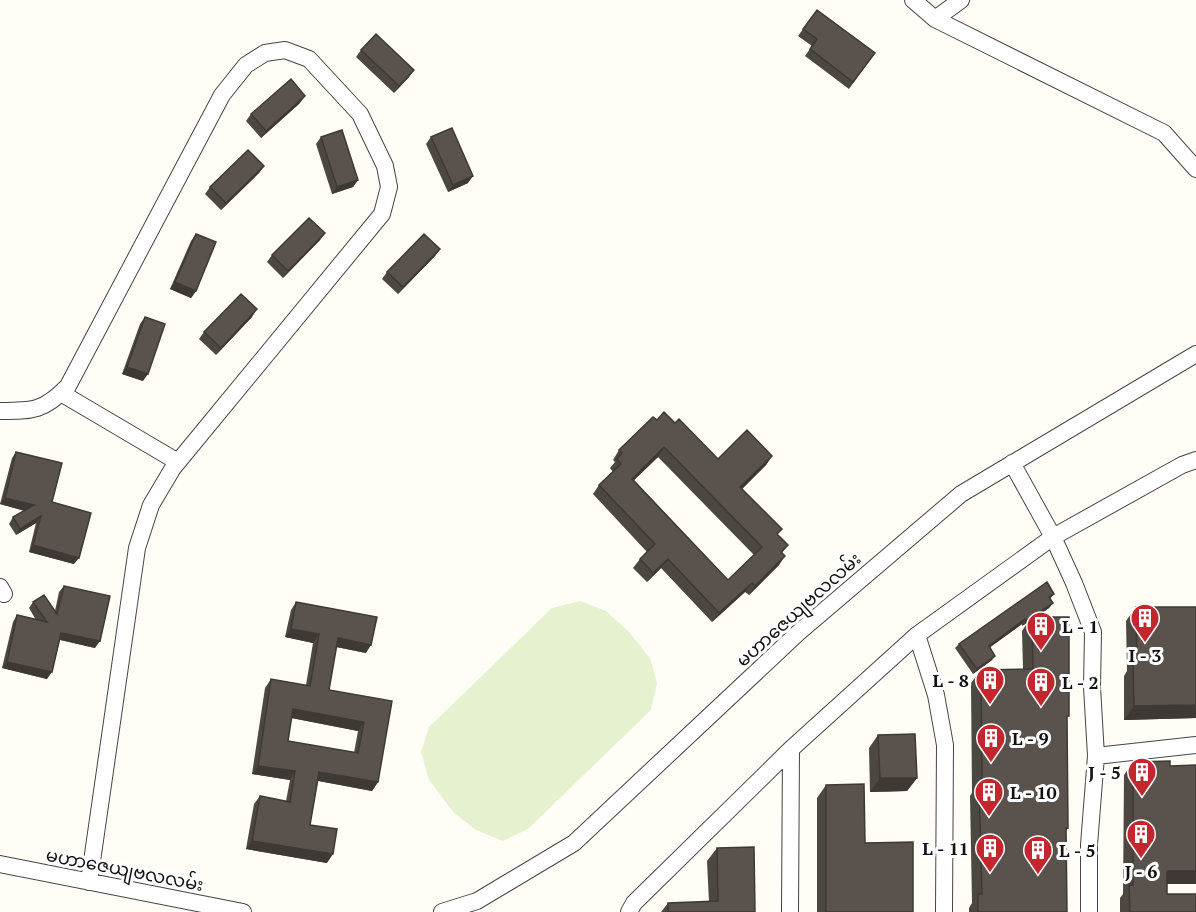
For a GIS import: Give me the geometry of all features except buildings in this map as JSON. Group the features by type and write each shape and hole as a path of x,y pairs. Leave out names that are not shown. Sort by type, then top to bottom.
{"street":[{"path":"913,0 935,19 1164,133 1196,169"},
{"path":"935,19 961,0"},
{"path":"0,411 32,411 53,401 68,386 222,95 246,65 265,53 285,50 309,59 360,114 385,166 389,187 382,214 178,462 151,505 137,548 89,882"},
{"name":"မဟာဇေယျဗလလမ်း","path":"442,912 477,901 574,843 807,625 961,494 1196,354"},
{"path":"61,393 178,462"},
{"path":"629,912 634,903 791,749 917,634 1053,537 1182,465 1196,460"},
{"path":"1012,464 1053,537 1093,632 1092,687 1096,756 1089,845 1089,912"},
{"path":"917,634 936,695 945,745 944,912"},
{"path":"1096,756 1196,745"},
{"path":"790,912 791,749"},
{"name":"မဟာဇေယျဗလလမ်း","path":"0,864 243,912"}],"green space":[{"path":"580,601 606,611 628,631 650,658 657,683 651,710 528,829 503,841 476,830 454,813 429,780 421,752 429,727 552,608"}],"place":[{"name":"I - 3","path":"1145,644"},
{"name":"L - 1","path":"1041,652"},
{"name":"L - 8","path":"990,706"},
{"name":"L - 2","path":"1041,708"},
{"name":"L - 9","path":"991,764"},
{"name":"J - 5","path":"1142,798"},
{"name":"L - 10","path":"989,818"},
{"name":"J - 6","path":"1141,860"},
{"name":"L - 11","path":"990,874"},
{"name":"L - 5","path":"1038,876"}]}
